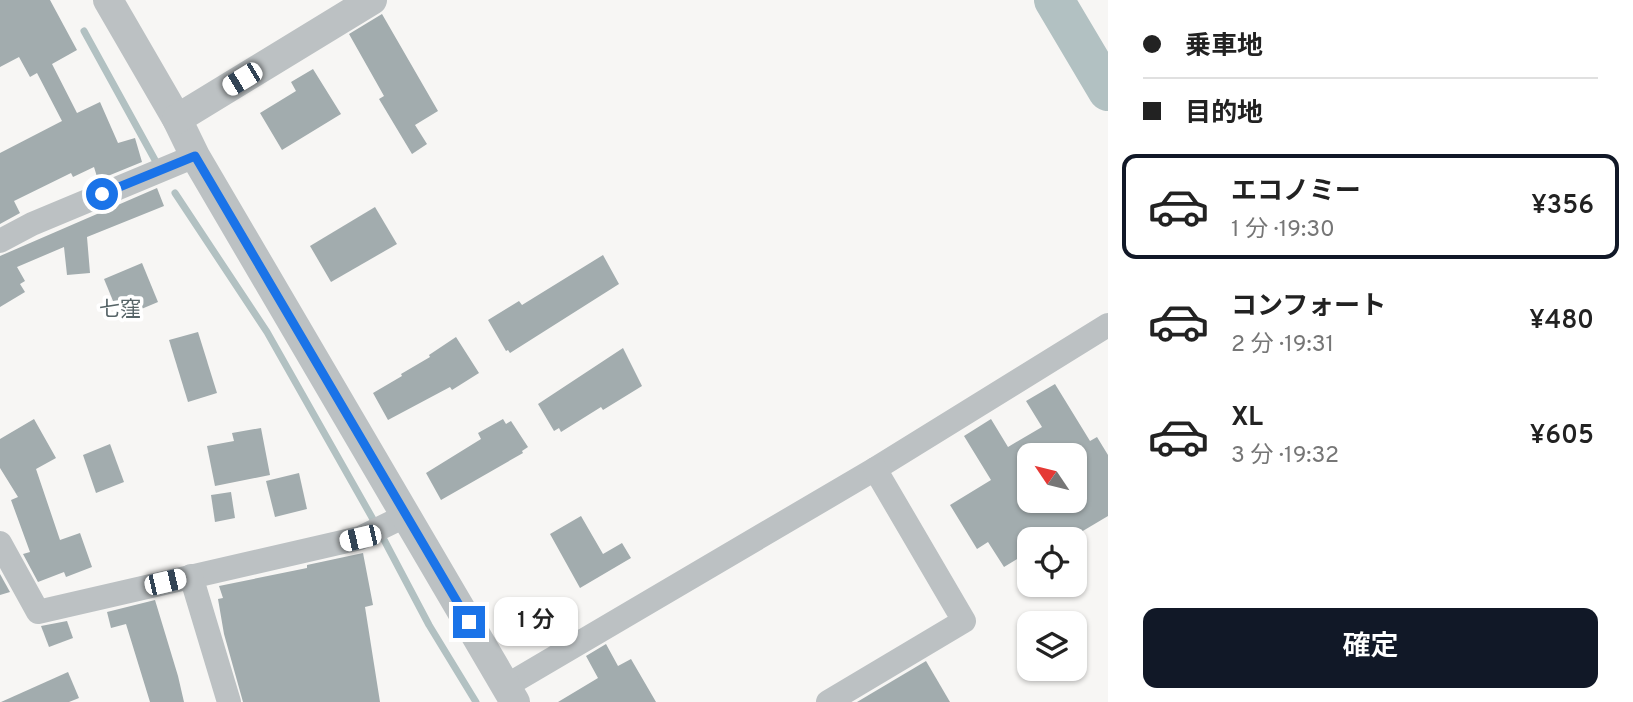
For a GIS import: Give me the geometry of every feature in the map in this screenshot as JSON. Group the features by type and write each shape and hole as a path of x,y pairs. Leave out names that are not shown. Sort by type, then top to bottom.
{"street":[{"path":"108,0 177,119 195,156 511,694 1108,325"},
{"path":"177,119 372,0"},
{"path":"0,241 32,224 195,156"},
{"path":"828,702 964,621 876,469"},
{"path":"0,543 38,612 360,538 407,515"},
{"path":"191,576 229,702"}],"building":[{"path":"0,0 50,0 77,50 52,64 77,113 100,102 118,143 135,138 142,162 98,180 94,167 73,177 71,173 14,201 20,213 0,224 0,153 62,121 37,73 30,77 19,57 0,67"},
{"path":"382,14 438,111 415,125 427,144 412,154 379,99 384,96 349,34"},
{"path":"313,69 341,114 282,150 260,113 296,91 291,82"},
{"path":"157,188 164,206 87,237 90,273 67,275 64,247 17,267 25,281 20,284 25,292 0,307 0,256"},
{"path":"375,207 397,244 331,282 310,246"},
{"path":"603,255 619,284 510,353 506,351 488,320 519,301 522,305"},
{"path":"142,263 158,302 120,318 104,279"},
{"path":"198,332 217,393 188,402 169,340"},
{"path":"456,337 479,373 452,390 450,387 388,420 373,393 402,376 401,374"},
{"path":"623,348 642,386 561,432 559,428 554,431 538,404"},
{"path":"1055,384 1090,441 1097,437 1108,455 1108,516 1087,528 1017,527 1017,559 1004,567 988,542 977,549 950,505 991,480 964,436 991,419 1008,447 1042,427 1026,401"},
{"path":"34,419 56,458 36,469 60,540 80,533 92,567 66,577 64,572 38,582 23,554 30,552 11,500 18,497 0,468 0,439"},
{"path":"503,419 506,424 511,421 528,447 523,453 441,500 426,473 481,439 478,433"},
{"path":"261,428 270,475 215,486 207,446 234,441 232,433"},
{"path":"110,444 124,482 96,493 83,455"},
{"path":"299,473 307,509 275,517 266,481"},
{"path":"231,492 235,518 215,522 211,495"},
{"path":"581,516 603,554 622,543 631,558 580,588 550,534"},
{"path":"363,553 373,605 365,607 380,702 243,702 224,634 218,599 223,598 219,586 307,568 307,565"},
{"path":"0,574 10,592 0,595"},
{"path":"155,600 184,702 150,702 126,624 111,628 107,612"},
{"path":"67,621 73,638 49,647 41,626"},
{"path":"606,644 618,666 631,659 656,702 558,702 598,678 586,656"},
{"path":"926,661 950,702 857,702"},
{"path":"68,672 79,698 69,702 1,702"}],"waterway":[{"path":"1054,0 1108,91"},
{"path":"84,31 155,160"},
{"path":"175,193 267,332 374,521"},
{"path":"382,536 429,625 476,702"}],"district":[{"name":"七窪","path":"120,309"}],"route":[{"path":"102,194 195,156 469,622"}]}
